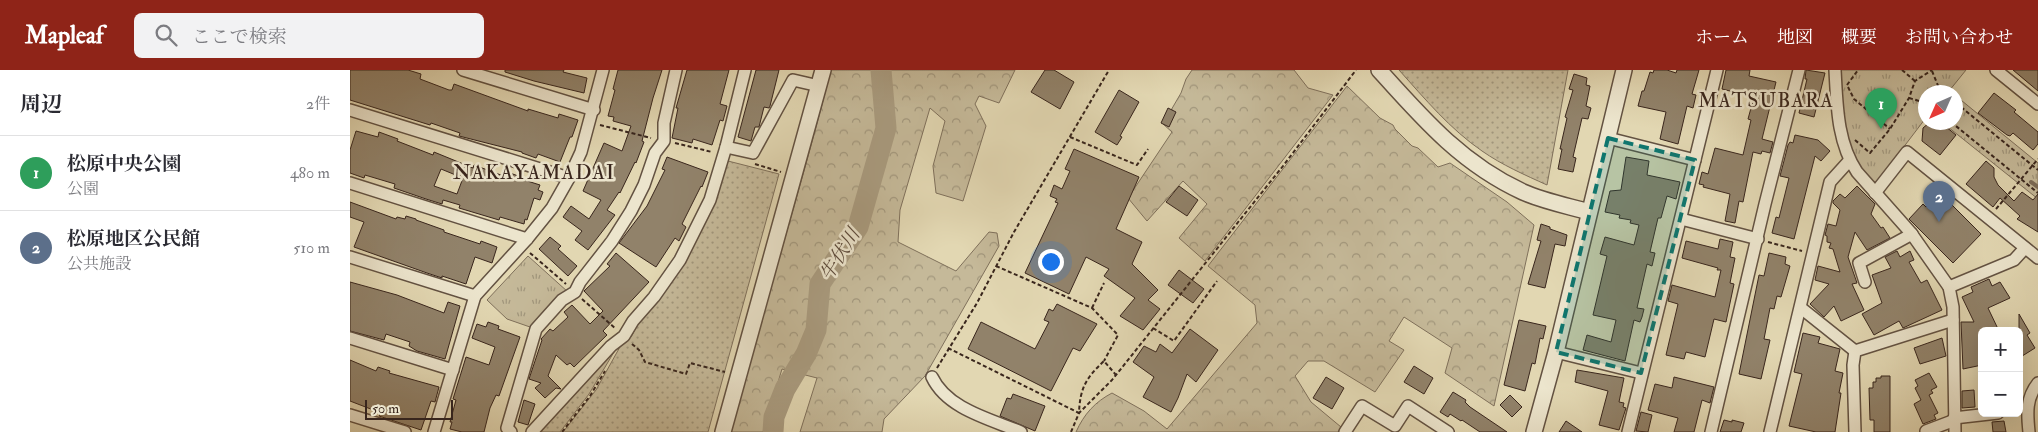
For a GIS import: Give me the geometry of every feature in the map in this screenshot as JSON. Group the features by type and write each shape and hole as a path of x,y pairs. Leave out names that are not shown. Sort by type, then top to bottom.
{"street":[{"path":"463,70 594,110"},
{"path":"434,432 475,296 527,239 552,208 569,178 581,152 594,110 603,70"},
{"path":"511,432 507,428 536,329 562,300 575,292 580,282 631,211 644,185 655,153 664,141 664,123 676,70"},
{"path":"532,432 611,346 624,336 633,321 654,297 680,260 710,200 726,147 745,70"},
{"path":"723,432 823,70"},
{"path":"1380,70 1445,140 1475,164 1524,193 1589,212"},
{"path":"1534,432 1556,352 1624,70"},
{"path":"1628,432 1717,70"},
{"path":"1712,432 1765,204 1799,70"},
{"path":"1835,70 1836,106 1841,137 1849,161 1856,172 1912,234 1949,287 1953,320 1955,432"},
{"path":"1996,70 2038,104"},
{"path":"726,147 754,153 793,80 819,86"},
{"path":"350,110 569,178"},
{"path":"1608,138 1695,160"},
{"path":"1875,193 1907,152 2038,258"},
{"path":"1770,432 1830,182 1849,161"},
{"path":"350,183 527,239"},
{"path":"1681,219 1758,239"},
{"path":"1865,282 1859,263 1912,234"},
{"path":"1949,287 2014,260 2024,248"},
{"path":"350,257 475,296"},
{"path":"1801,308 1855,351"},
{"path":"1855,351 1953,320"},
{"path":"350,338 453,370"},
{"path":"1855,351 1853,365 1855,432"},
{"path":"1556,352 1641,374"},
{"path":"932,376 938,389 963,408 1021,432"},
{"path":"2029,432 2023,410 2031,392 2038,383"},
{"path":"1346,432 1362,406 1395,426 1408,406 1448,432"},
{"path":"350,415 405,432"},
{"path":"1926,431 1954,419 1978,416"}],"path":[{"path":"932,376 977,303 1014,232 1109,70"},
{"path":"1071,432 1079,413 1116,375 1283,166 1356,70"},
{"path":"1858,70 1847,85 1854,99 1890,129"},
{"path":"1902,70 1916,81"},
{"path":"1845,149 1854,139 1870,152 1890,129 1909,98 1916,81 1932,70 1938,85"},
{"path":"1909,98 1918,101"},
{"path":"1963,109 2038,170"},
{"path":"1960,130 2038,193"},
{"path":"1070,137 1137,164 1148,149"},
{"path":"1994,212 2038,159"},
{"path":"1758,239 1803,251"},
{"path":"996,266 1092,308 1118,335 1104,361 1090,374 1079,394 1079,413"},
{"path":"1153,328 1174,341 1217,281"},
{"path":"1092,308 1104,283"},
{"path":"624,336 639,350 646,362 686,374 690,363 728,372"},
{"path":"948,348 1079,413"},
{"path":"1104,361 1116,375"},
{"path":"562,432 590,396 607,367"}],"highlighted area":[{"path":"1608,138 1695,160 1641,373 1556,352"}],"green space":[{"path":"831,70 1015,70 999,103 979,96 975,104 986,126 963,201 936,193 933,166 945,121 930,108 900,210 898,242 956,271 989,232 997,233 999,246 925,376 884,419 882,432 800,432 817,378 782,369 763,432 730,432 807,161"},
{"path":"1192,70 1294,70 1308,88 1333,95 1205,261 1179,238 1207,204 1183,181 1147,221 1128,198 1172,132 1163,124"},
{"path":"1399,70 1568,70 1547,185 1514,170 1470,142 1438,113"},
{"path":"1837,70 1966,70 1954,85 1918,85 1918,128 1877,182 1871,182 1859,168 1848,146"},
{"path":"1347,86 1380,118 1393,125 1412,146 1418,148 1438,167 1450,163 1507,202 1534,225 1494,406 1445,373 1452,348 1404,317 1389,341 1404,350 1375,392 1324,361 1308,361 1295,376 1311,402 1341,427 1338,432 1076,432 1091,409 1100,400 1112,393 1144,411 1167,429 1257,323 1255,305 1208,266"},
{"path":"1963,102 2038,163 2038,199 1952,130 1963,130"},
{"path":"728,161 779,174 708,432 563,432 596,390 621,345 631,337 638,324 687,259 717,197"},
{"path":"528,256 568,292 558,295 530,327 507,319 487,300"},
{"path":"617,347 589,394 560,432 539,432"}],"building":[{"path":"350,70 408,70 421,74 420,79 449,90 452,90 454,84 528,111 528,109 558,118 559,114 578,120 560,162 538,154 536,158 522,152 459,136 460,133 431,123 430,125 350,100"},
{"path":"505,70 564,70 563,72 587,78 584,93 534,81 505,72"},
{"path":"618,70 662,70 642,141 644,142 636,163 620,193 607,210 615,215 588,250 575,240 582,231 563,217 571,206 589,219 601,200 583,191 604,143 622,151 631,126 613,121 614,117 608,116"},
{"path":"687,70 729,70 720,104 727,106 723,121 720,120 712,145 693,139 692,143 672,138 678,108 676,108"},
{"path":"756,70 779,70 770,106 769,108 764,107 759,127 755,127 751,141 738,137"},
{"path":"1045,70 1054,70 1074,82 1060,109 1031,92"},
{"path":"1654,70 1667,70 1676,73 1677,70 1699,70 1692,94 1696,95 1693,108 1687,106 1678,144 1660,139 1666,112 1638,106 1650,72 1653,73"},
{"path":"1726,70 1750,70 1749,76 1776,82 1762,139 1773,142 1770,153 1762,151 1761,154 1753,152 1743,202 1739,201 1735,223 1725,221 1730,194 1703,187 1704,185 1699,184 1702,172 1708,174 1715,148 1743,155 1751,120 1748,119 1754,97 1722,89"},
{"path":"1806,70 1825,73 1814,117 1799,113 1807,79 1805,79"},
{"path":"2013,70 2038,70 2038,91"},
{"path":"1574,74 1587,78 1586,85 1590,86 1586,106 1591,108 1588,119 1582,118 1573,157 1576,158 1573,172 1558,169 1562,149 1560,149 1567,118 1565,117 1573,90 1569,89"},
{"path":"1119,90 1139,102 1117,145 1095,132"},
{"path":"1994,93 2016,110 2014,112 2038,132 2038,144 2033,150 2013,133 2010,136 2007,135 1978,113"},
{"path":"1168,108 1176,112 1169,127 1161,123"},
{"path":"1923,130 1950,130 1956,135 1940,155 1922,141"},
{"path":"356,131 378,137 379,132 433,155 434,152 473,168 474,165 509,178 510,173 521,177 521,179 540,185 538,190 543,192 540,200 534,198 524,224 500,217 499,220 459,208 460,205 443,200 442,204 394,188 395,184 365,175 364,178 350,173 350,150","holes":["441,169 463,178 457,194 434,186"]},
{"path":"1795,135 1818,140 1830,151 1821,161 1815,156 1794,239 1772,233 1776,217 1779,218 1789,178 1780,176 1788,145 1790,142 1793,143"},
{"path":"1074,149 1139,177 1116,229 1142,242 1132,264 1158,290 1148,300 1160,309 1143,330 1120,316 1135,298 1104,276 1109,269 1086,257 1069,294 1025,273 1058,203 1055,202 1057,199 1050,196 1054,185 1062,189 1070,171 1065,169"},
{"path":"667,157 708,172 682,224 686,227 679,241 675,238 656,267 619,243 647,206 665,170 662,169"},
{"path":"1626,157 1649,161 1647,175 1680,182 1676,199 1667,196 1661,218 1658,218 1650,252 1655,253 1652,266 1647,264 1637,308 1644,309 1640,322 1634,320 1625,361 1583,350 1587,335 1611,342 1616,320 1593,315 1607,256 1600,254 1605,237 1634,245 1639,225 1630,223 1631,220 1619,218 1620,215 1605,212 1610,191 1621,190"},
{"path":"1986,161 1994,168 1994,177 1998,185 2014,201 2022,192 2033,200 2038,194 2038,232 2017,219 2020,216 2000,198 1993,207 1966,184"},
{"path":"1179,186 1198,200 1187,216 1166,202"},
{"path":"1857,186 1875,204 1871,214 1890,238 1867,250 1855,232 1848,257 1857,283 1852,284 1864,310 1841,321 1834,306 1824,317 1810,304 1829,284 1815,280 1818,266 1840,272 1833,249 1829,248 1831,243 1827,242 1827,236 1825,235 1828,224 1836,226 1840,210 1833,201 1840,194 1845,198"},
{"path":"1937,195 1943,200 1945,198 1981,234 1953,263 1909,219 1923,204 1926,207"},
{"path":"350,202 396,219 397,217 405,219 406,216 416,219 444,230 444,232 480,244 481,241 497,247 492,263 475,257 466,284 442,276 442,278 354,247 364,222 350,217"},
{"path":"1541,224 1567,235 1565,246 1555,244 1545,288 1528,284 1541,241 1537,240"},
{"path":"550,237 561,246 558,249 577,266 568,276 539,249"},
{"path":"1720,239 1733,242 1730,257 1735,258 1730,283 1734,284 1726,322 1714,319 1705,357 1686,352 1684,359 1666,355 1678,304 1668,301 1672,285 1715,297 1721,270 1682,258 1686,241 1718,249"},
{"path":"1897,251 1900,257 1910,251 1914,260 1909,262 1921,283 1927,280 1942,310 1903,328 1899,321 1874,335 1862,314 1882,303 1872,275 1891,268 1885,257"},
{"path":"616,253 649,282 603,331 607,335 574,367 570,363 567,365 556,355 548,376 561,389 556,388 545,398 535,388 541,383 529,379 541,339 550,329 553,331 568,317 564,312 572,305 590,324 603,311 584,291 610,266 607,264"},
{"path":"1769,253 1786,257 1785,264 1790,266 1781,297 1777,296 1774,309 1770,308 1764,339 1770,340 1761,379 1739,374 1759,275 1764,276"},
{"path":"1179,270 1204,289 1193,303 1168,285"},
{"path":"1989,279 1992,286 2000,282 2010,298 1988,308 1997,327 1978,327 1978,366 1963,369 1961,322 1974,322 1962,297 1973,292 1971,287"},
{"path":"350,282 397,295 444,313 448,302 460,306 445,359 417,351 409,346 410,342 386,334 384,340 350,331"},
{"path":"1057,304 1097,324 1080,351 1073,348 1051,391 968,349 981,322 1035,349 1049,322 1044,320 1049,309 1053,311"},
{"path":"2019,314 2030,333 2027,335 2035,348 2023,356 2023,327 2019,327"},
{"path":"1519,320 1546,326 1543,339 1540,338 1535,364 1532,363 1525,391 1504,385"},
{"path":"488,322 499,326 498,329 520,337 499,396 496,395 490,408 484,432 462,432 450,429 456,400 453,399 466,357 489,365 495,347 472,338 477,324 486,327"},
{"path":"1190,329 1218,350 1196,382 1187,374 1171,412 1143,397 1154,377 1133,362 1144,346 1156,352 1160,344 1172,353"},
{"path":"1803,333 1820,337 1818,343 1840,349 1835,371 1843,373 1835,432 1816,432 1789,426 1802,374 1794,372"},
{"path":"1942,338 1946,356 1920,364 1914,348"},
{"path":"350,360 376,371 378,367 390,371 389,373 439,387 435,402 431,401 421,430 379,416 381,413 350,401"},
{"path":"1414,366 1433,378 1424,394 1404,382"},
{"path":"1577,370 1624,378 1619,402 1624,403 1623,407 1626,408 1619,430 1599,425 1608,391 1575,382"},
{"path":"1929,373 1937,387 1931,390 1933,393 1929,395 1938,413 1934,415 1936,419 1923,424 1914,404 1921,400 1915,388 1918,386 1915,380"},
{"path":"1881,376 1890,376 1890,432 1874,432 1874,420 1870,420 1869,388 1873,388 1873,382 1876,382 1876,378 1881,378"},
{"path":"1326,377 1344,388 1332,409 1313,398"},
{"path":"1674,377 1714,387 1710,403 1702,400 1694,432 1674,432 1678,418 1648,410 1655,384 1672,388"},
{"path":"1974,390 1975,407 1962,408 1962,391"},
{"path":"1453,392 1466,400 1465,402 1470,407 1507,432 1480,432 1450,414 1448,417 1440,412"},
{"path":"1013,394 1045,406 1035,431 1000,416 1007,398 1011,399"},
{"path":"1510,395 1522,407 1512,417 1500,405"},
{"path":"524,400 535,404 528,425 518,422"},
{"path":"1641,412 1652,415 1648,432 1636,431"},
{"path":"1724,420 1744,423 1741,432 1720,432"},
{"path":"1566,421 1582,432 1559,432"},
{"path":"2004,421 2006,432 1993,432 1992,422"}],"waterway":[{"name":"牛伏川","path":"773,432 774,417 785,389 806,354 816,330 820,284 858,227 886,128 881,70"},
{"path":"2031,182 2038,187"}],"place":[{"name":"松原中央公園","path":"1881,129"},
{"name":"松原地区公民館","path":"1939,222"}],"district":[{"name":"MATSUBARA","path":"1766,100"},
{"name":"NAKAYAMADAI","path":"534,172"}]}
